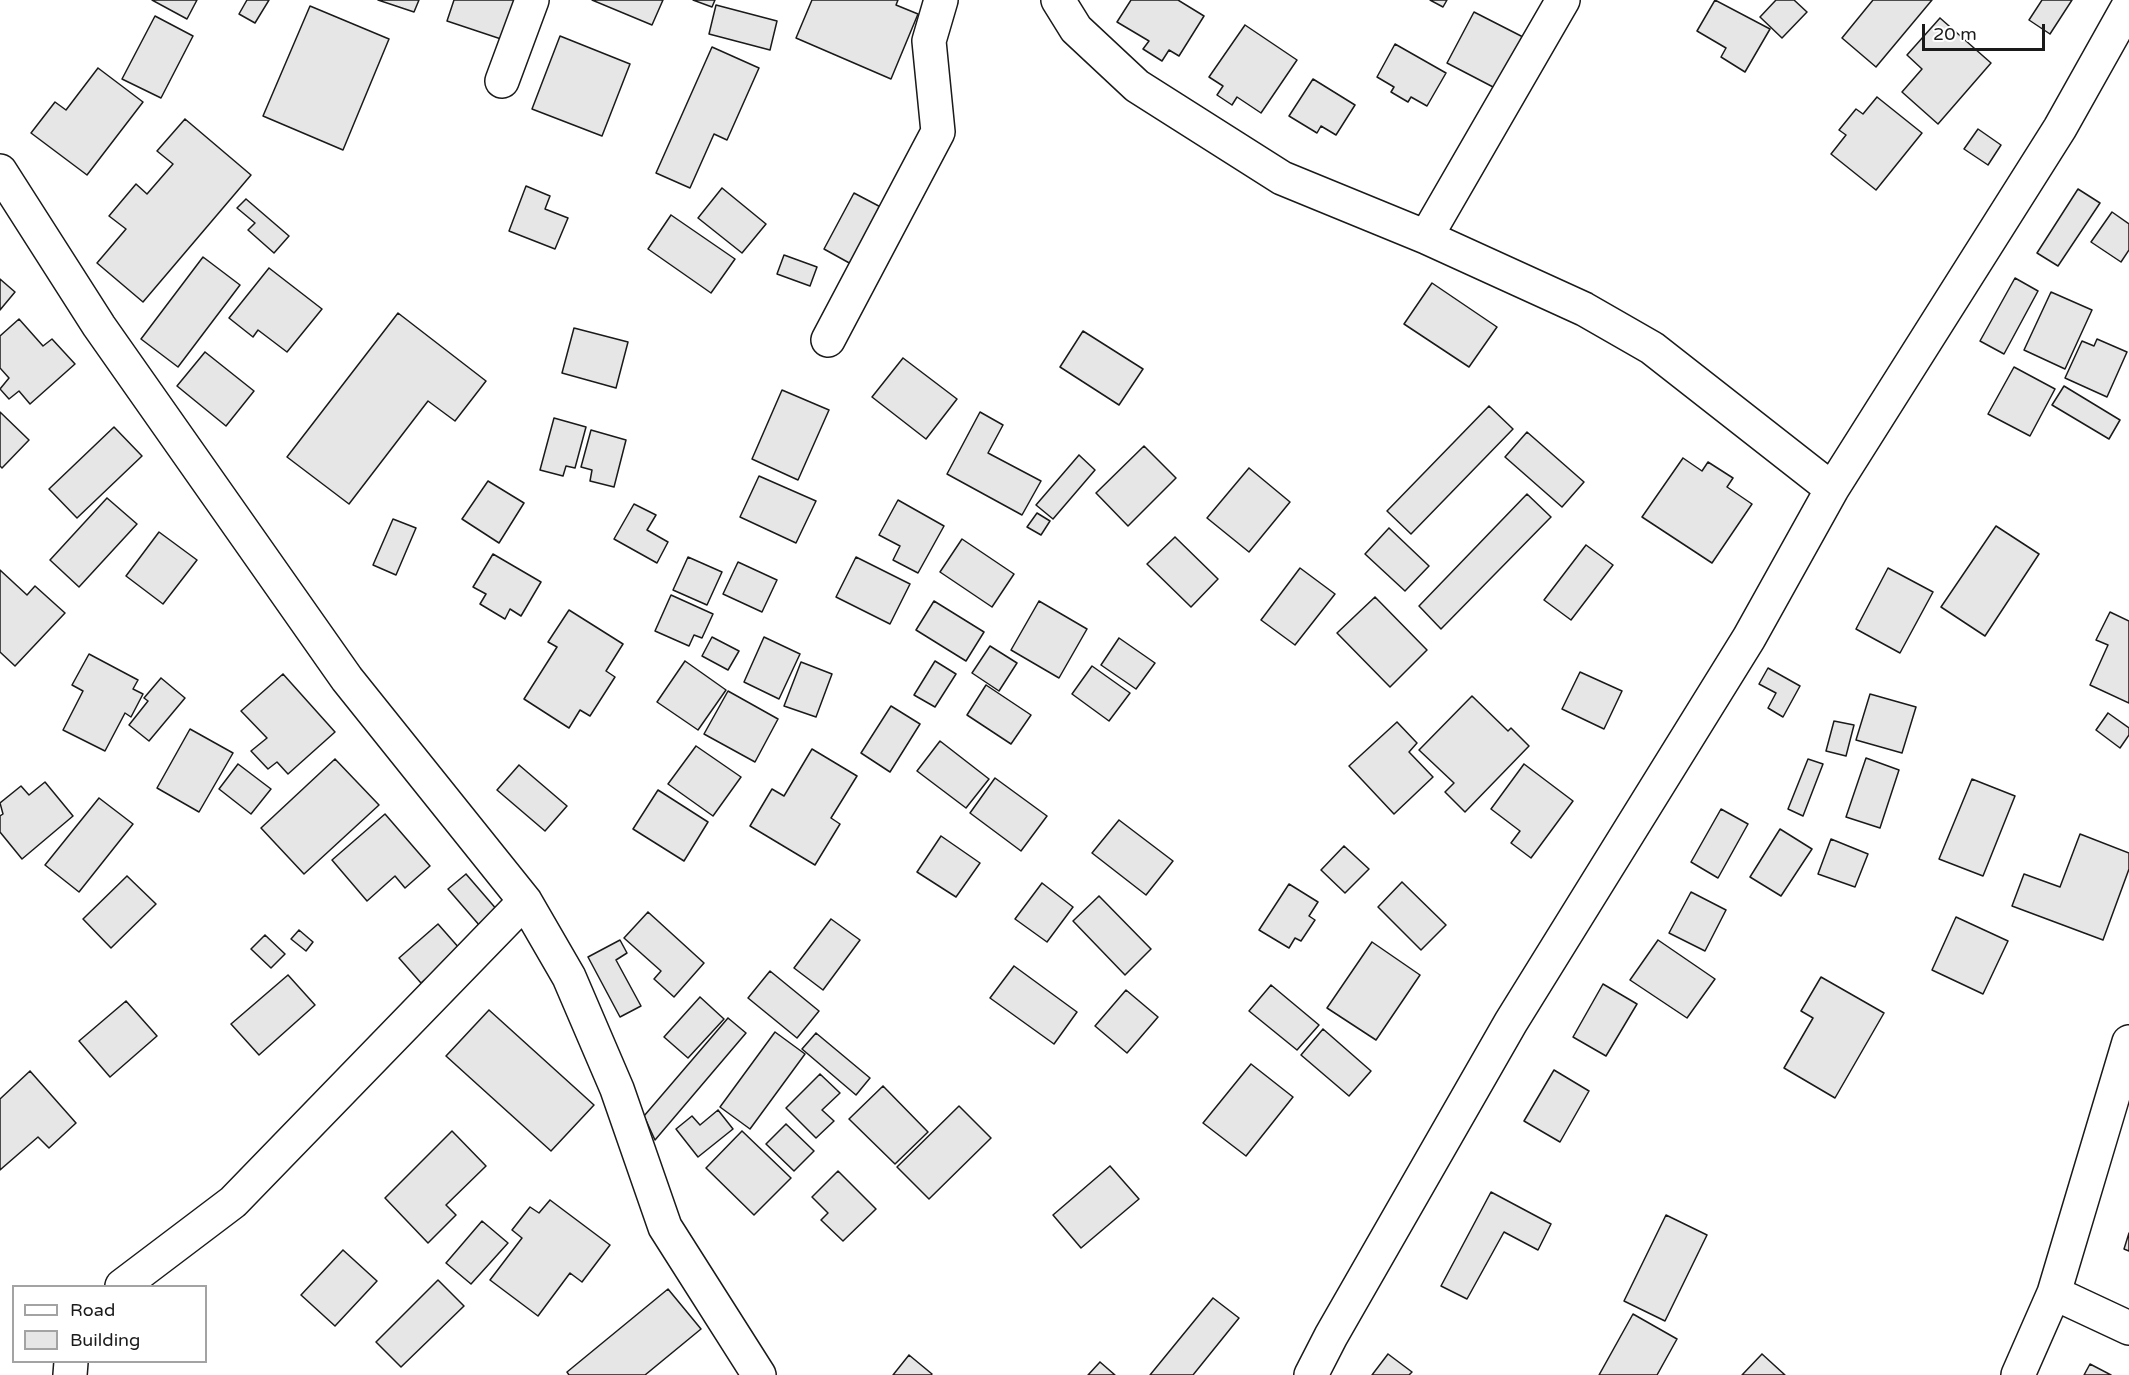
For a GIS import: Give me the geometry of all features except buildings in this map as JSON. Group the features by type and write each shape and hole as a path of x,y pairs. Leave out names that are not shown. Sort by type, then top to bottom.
{"street":[{"path":"502,81 532,0"},
{"path":"828,340 938,132 929,41 941,0"},
{"path":"1058,0 1076,29 1137,86 1282,178 1426,237 1584,309 1652,348 1832,489"},
{"path":"1426,237 1563,0"},
{"path":"1311,1375 1331,1336 1511,1022 1749,638 1832,489 2060,128 2129,5"},
{"path":"0,171 99,326 327,651 525,901 569,977 617,1089 665,1227 759,1375"},
{"path":"125,1285 233,1202 525,901"},
{"path":"2018,1375 2054,1293 2129,1042"},
{"path":"2054,1293 2129,1328"}]}
